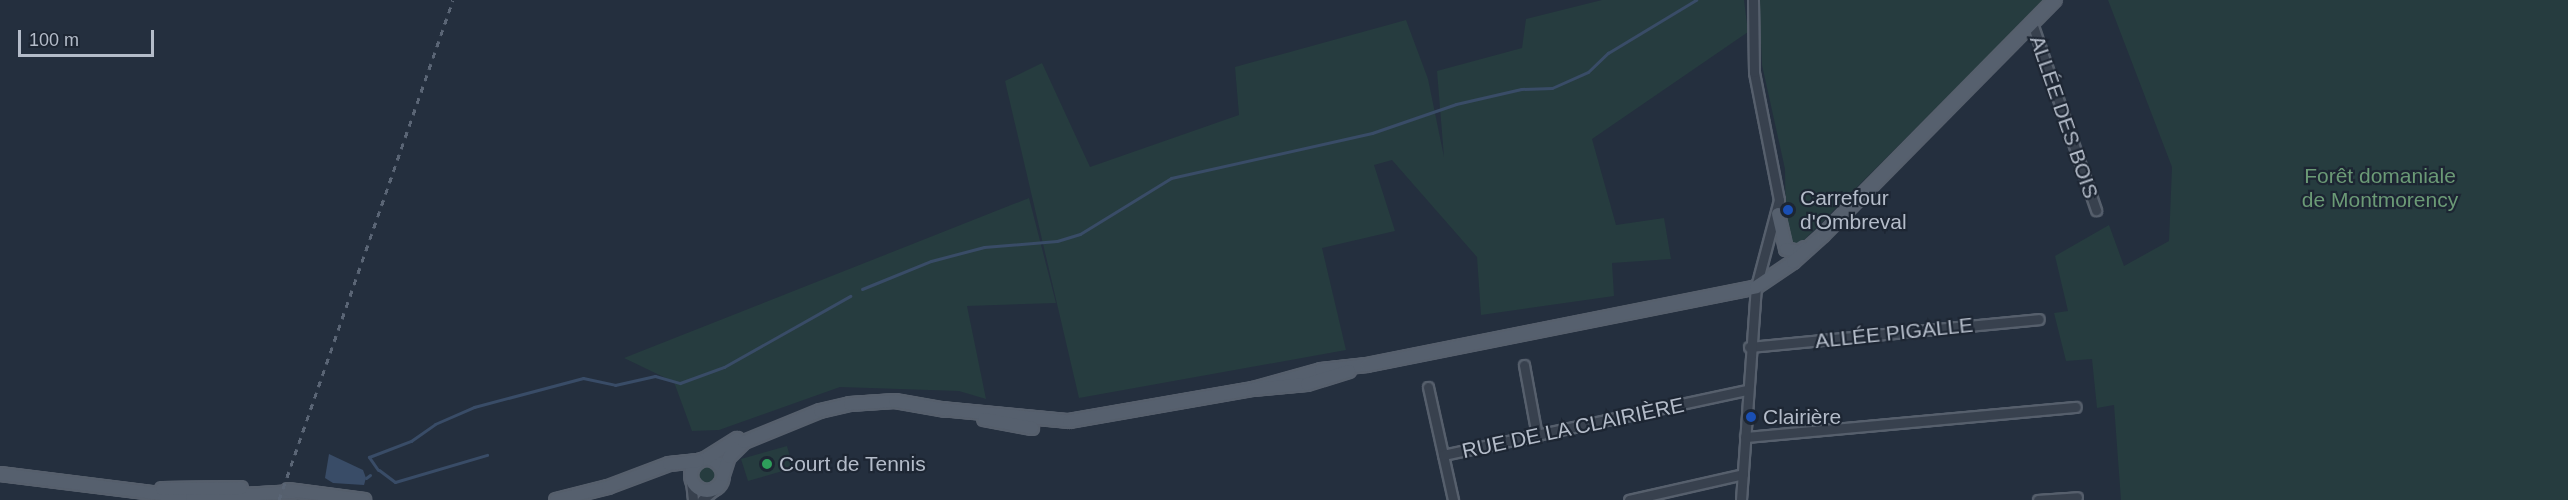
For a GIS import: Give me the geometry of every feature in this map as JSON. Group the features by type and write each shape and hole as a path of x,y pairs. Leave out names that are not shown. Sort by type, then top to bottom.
{"main road":[{"path":"691,481 691,470 701,460 745,435 867,402 895,401 1036,420 1108,416 1253,389 1306,373 1367,365 1756,287 1793,262 1822,235 2055,0"},
{"path":"1778,213 1786,249 1799,252 1822,235"},
{"path":"643,474 672,469 685,473 701,490 715,489 734,450 778,427"},
{"path":"556,500 676,462 701,460 718,463 723,475"},
{"path":"0,474 134,491 258,487 364,500"}],"street":[{"path":"1741,500 1749,347 1756,287 1778,213 1779,187 1754,72 1753,0"},
{"name":"ALLÉE DES BOIS","path":"2032,23 2096,210"},
{"name":"ALLÉE PIGALLE","path":"1749,347 2039,319"},
{"path":"1524,365 1537,436"},
{"path":"1428,387 1443,456"},
{"name":"RUE DE LA CLAIRIÈRE","path":"1453,500 1443,456 1747,390"},
{"path":"1745,437 2076,407"},
{"path":"1629,500 1743,474"},
{"path":"691,481 693,500"},
{"path":"702,500 715,489"},
{"path":"2038,500 2077,497"}],"green space":[{"path":"1602,0 1744,0 1748,32 1592,139 1616,225 1664,218 1671,259 1612,263 1614,296 1481,315 1477,257 1392,160 1374,165 1395,231 1322,248 1346,350 1079,398 1005,81 1042,63 1090,167 1239,115 1235,67 1406,20 1428,79 1444,157 1437,71 1522,48 1526,19"},
{"path":"1759,0 2044,0 1797,247 1786,239 1785,169 1762,65"},
{"name":"Forêt domaniale de Montmorency","path":"2108,0 2568,0 2568,500 2121,500 2114,405 2097,408 2092,359 2066,361 2054,313 2068,311 2055,256 2109,225 2124,266 2169,241 2172,167"},
{"path":"1029,198 1056,303 967,306 986,399 959,391 840,387 719,430 692,431 674,382 624,358"},
{"name":"Court de Tennis","path":"787,446 793,468 748,481 741,459"},
{"path":"707,465 714,468 717,475 714,482 707,485 700,482 697,475 700,468"}],"water":[{"path":"329,454 363,470 366,478 364,485 333,483 325,478"}],"waterway":[{"path":"862,289 931,261 984,247 1057,241 1080,234 1171,178 1372,133 1456,104 1521,89 1552,88 1588,72 1608,53 1696,0"},
{"path":"378,470 369,457 411,441 435,424 474,407 583,378 615,385 655,376 680,383 724,367 850,296"},
{"path":"379,470 395,482 487,455"},
{"path":"366,478 370,475"}],"railway":[{"path":"279,500 453,0"}],"place":[{"name":"Carrefour d'Ombreval","path":"1788,210"},
{"name":"Clairière","path":"1751,417"},
{"name":"Court de Tennis","path":"767,464"}]}
